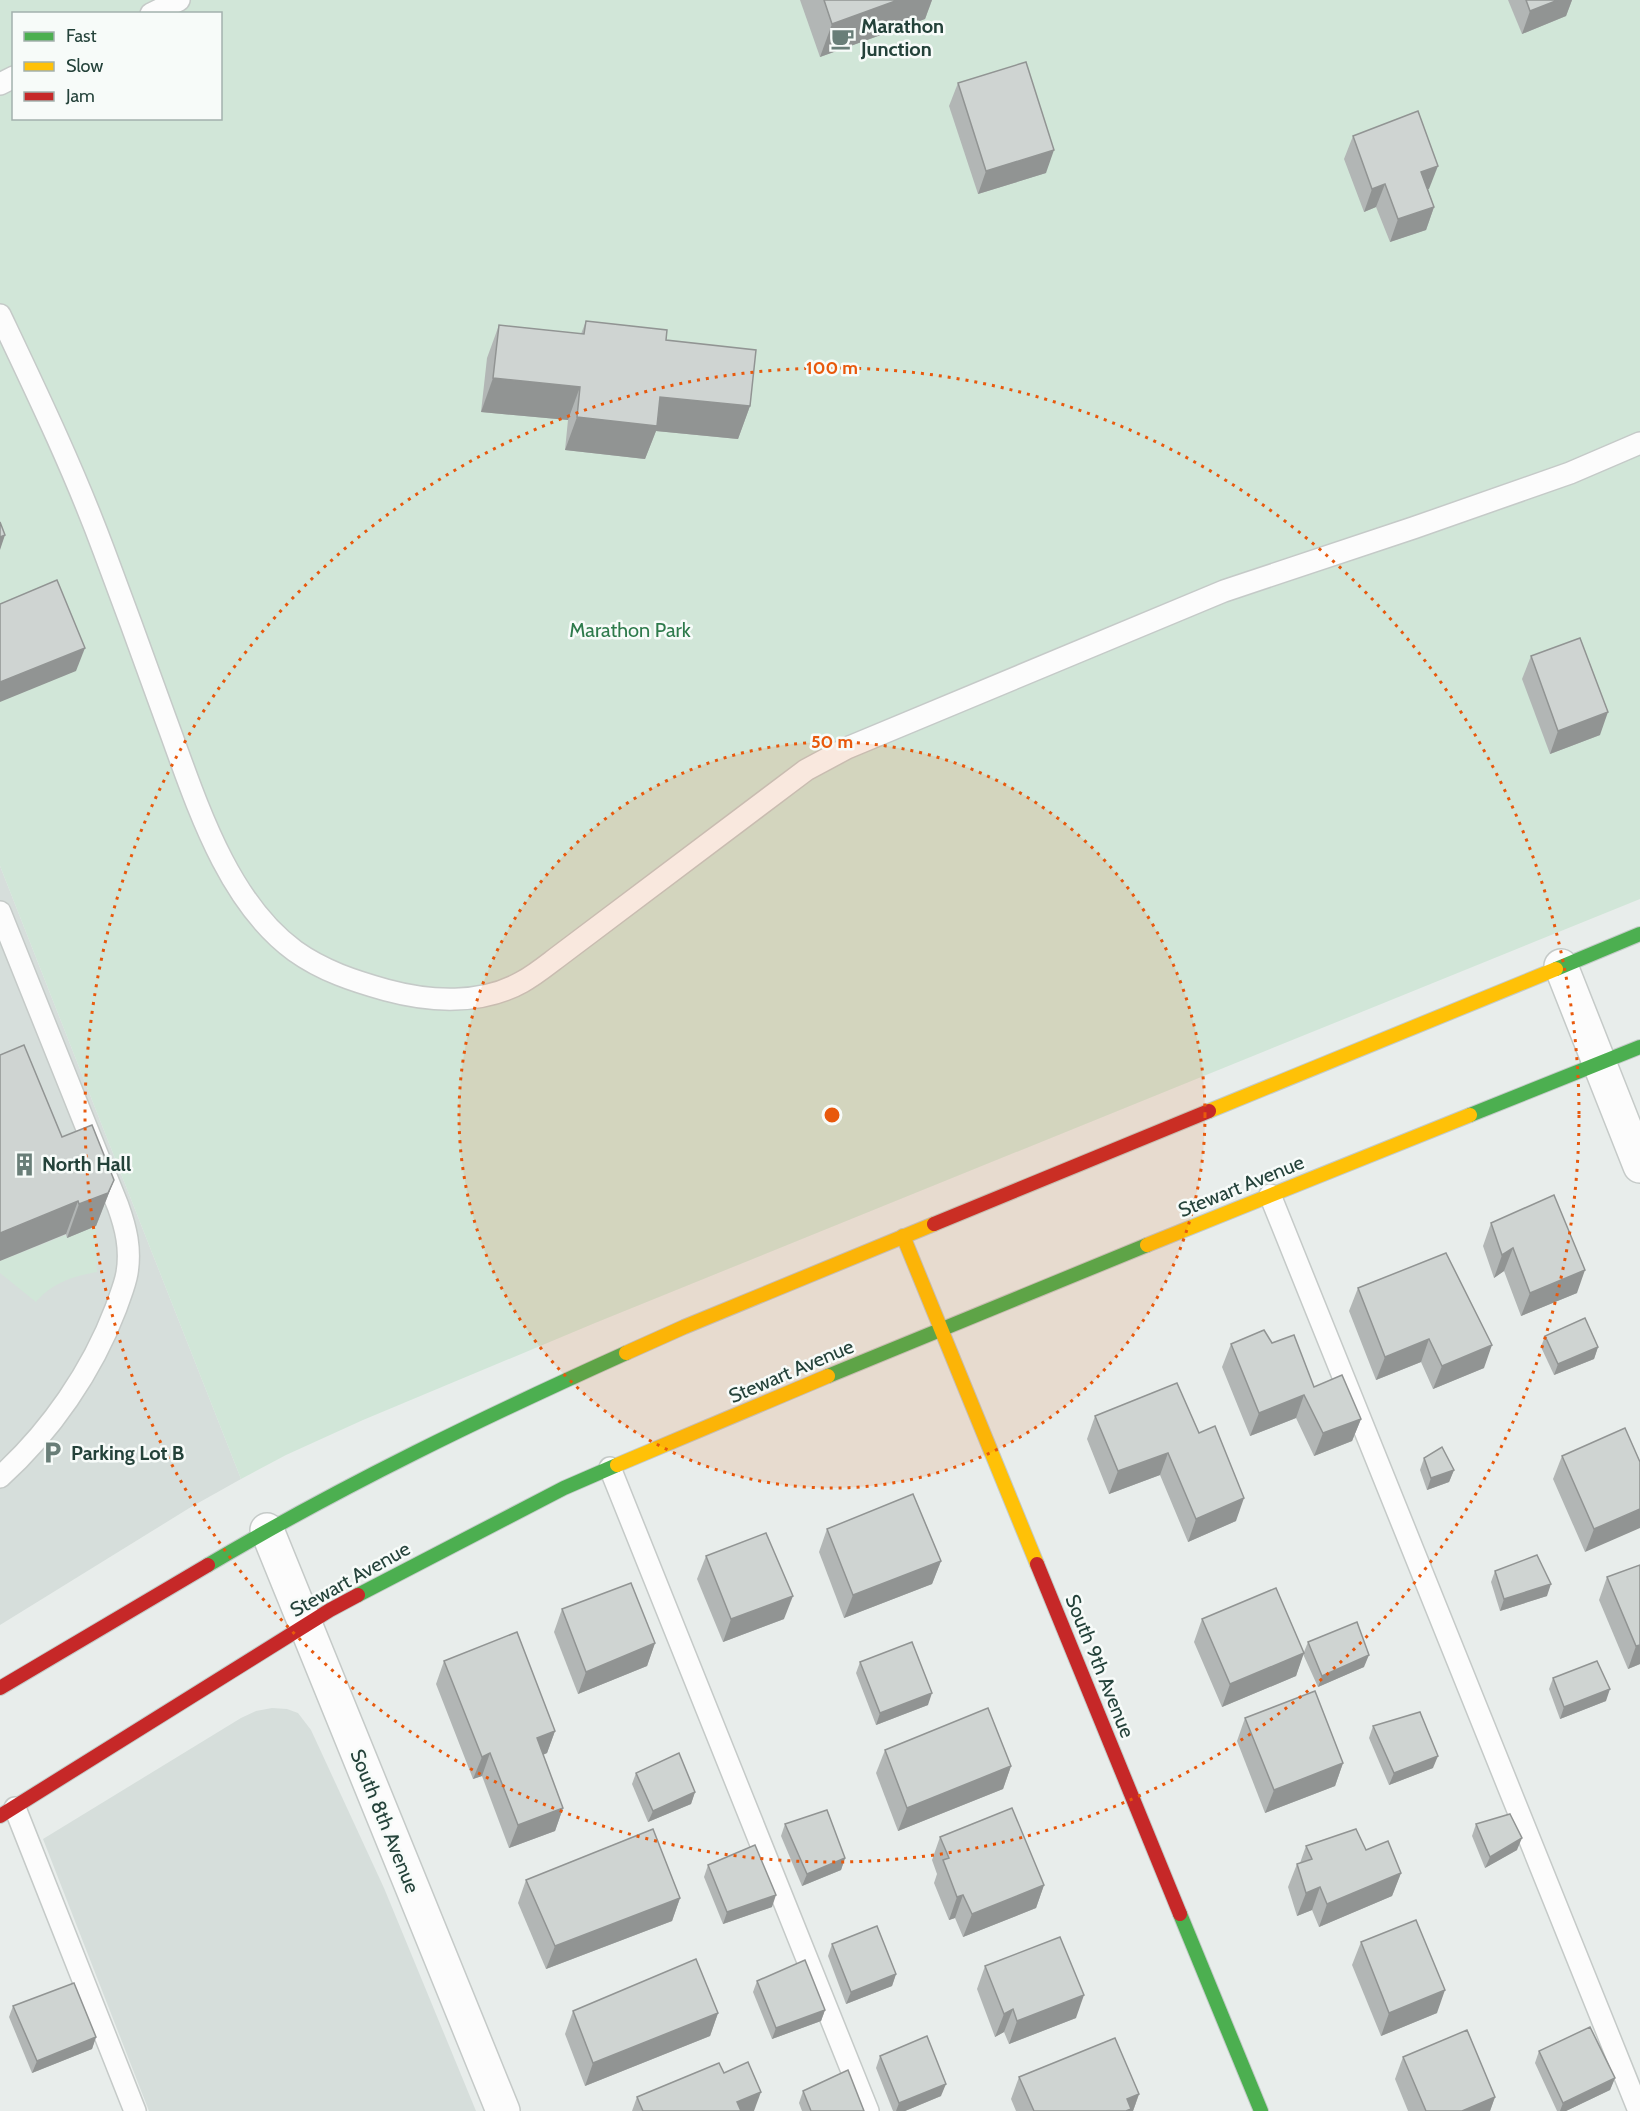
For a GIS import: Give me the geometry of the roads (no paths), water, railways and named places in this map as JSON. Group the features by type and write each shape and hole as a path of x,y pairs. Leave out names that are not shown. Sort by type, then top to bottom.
{"main road":[{"path":"0,1688 267,1530 535,1393 684,1327 903,1236 1640,934"},
{"name":"Stewart Avenue","path":"7,1812 305,1624 564,1488 942,1328 1640,1047"},
{"name":"South 9th Avenue","path":"903,1236 1260,2111"}],"street":[{"path":"1561,966 1640,1166"},
{"name":"South 8th Avenue","path":"267,1530 503,2111"}],"lane":[{"path":"155,12 179,0"},
{"path":"0,315 76,477 192,787 215,842 245,900 294,951 325,969 348,979 401,994 436,999 472,998 522,982 806,770 847,748 1224,591 1570,473 1640,443"},
{"path":"0,912 124,1223 129,1250 127,1273 121,1294 101,1343 66,1402 32,1445 0,1477"},
{"path":"1270,1196 1639,2111"},
{"path":"610,1468 868,2111"},
{"path":"7,1812 135,2111"}],"place":[{"name":"Marathon Junction","path":"843,38"},
{"name":"North Hall","path":"24,1164"},
{"name":"Parking Lot B","path":"53,1453"}],"park label":[{"name":"Marathon Park","path":"630,630"}]}
